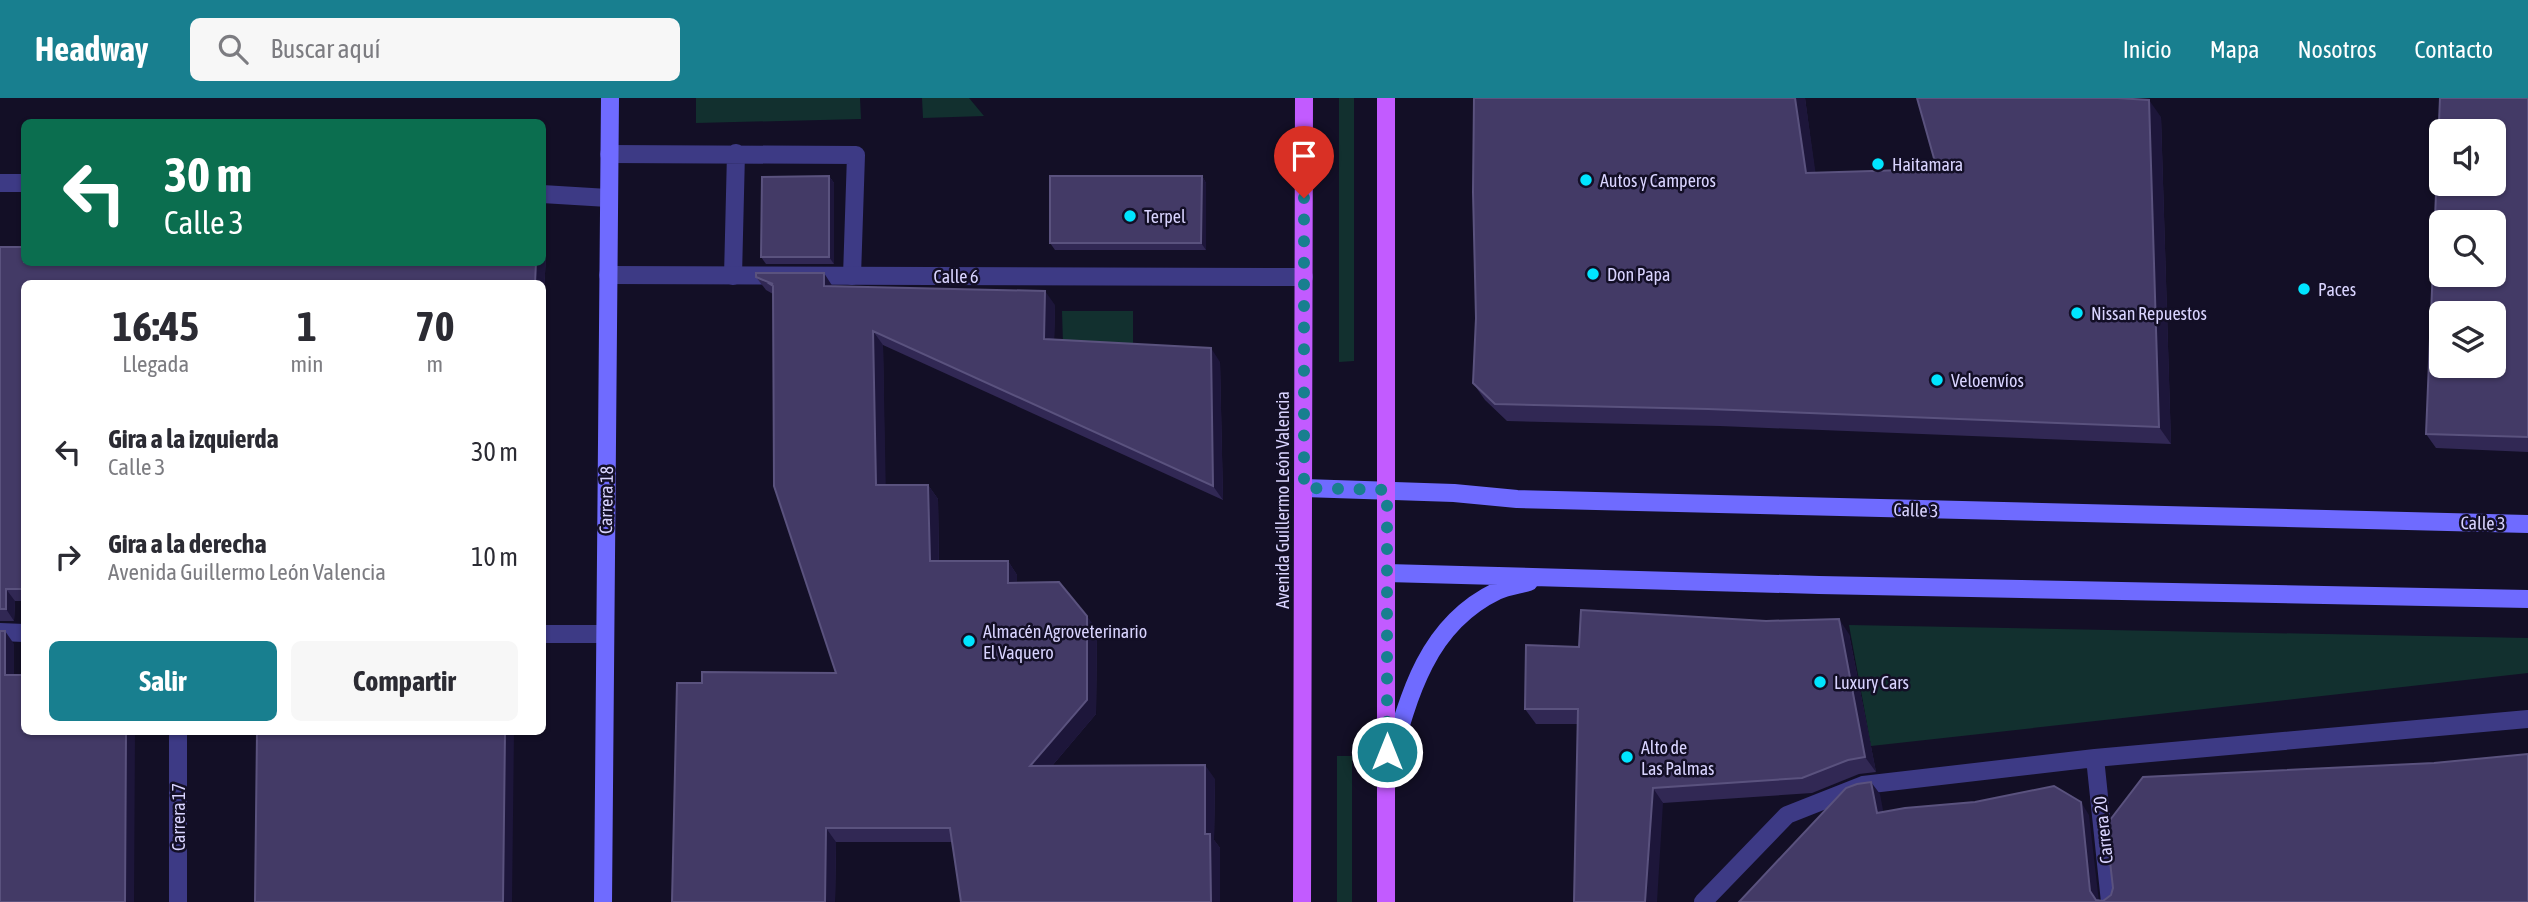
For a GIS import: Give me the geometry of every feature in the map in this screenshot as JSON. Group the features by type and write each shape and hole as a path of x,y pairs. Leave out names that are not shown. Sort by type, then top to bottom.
{"main road":[{"name":"Avenida Guillermo León Valencia","path":"1302,902 1304,98"},
{"path":"1386,98 1386,902"}],"street":[{"name":"Carrera 18","path":"603,902 610,98"},
{"path":"733,276 736,153"},
{"path":"609,154 856,155 852,276"},
{"path":"0,183 21,183"},
{"path":"546,194 608,198"},
{"name":"Calle 6","path":"608,275 1304,277"},
{"name":"Calle 3","path":"1304,488 1387,490 1517,499 2528,524"},
{"path":"1387,573 1819,586 2528,599"},
{"path":"1387,778 1406,705 1424,665 1444,631 1466,610 1499,590 1553,576"},
{"path":"0,632 21,633"},
{"path":"546,634 604,634"},
{"path":"1703,902 1787,816 1863,785 2095,758 2528,719"},
{"name":"Carrera 17","path":"178,735 178,902"},
{"name":"Carrera 20","path":"2095,758 2110,902"}],"green space":[{"path":"696,98 860,98 861,119 696,123"},
{"path":"922,98 969,98 984,116 923,118"},
{"path":"1339,98 1354,98 1354,361 1339,362"},
{"path":"1062,311 1133,311 1133,344 1063,344"},
{"path":"1849,625 2528,638 2528,673 1871,746"},
{"path":"1337,756 1352,756 1352,902 1337,902"}],"building":[{"path":"1474,98 1795,98 1806,173 1937,169 1917,98 2149,100 2159,427 1708,409 1495,404 1473,383 1476,318"},
{"path":"2440,98 2528,98 2528,437 2426,434 2429,362 2429,378 2506,378 2506,301 2432,301 2432,287 2506,287 2506,210 2435,210 2436,196 2506,196 2506,119 2439,119"},
{"path":"829,176 829,257 761,257 762,177"},
{"name":"Terpel","path":"1050,176 1202,176 1201,243 1050,243"},
{"path":"0,247 21,247 21,266 536,266 535,280 21,280 21,589 6,589 6,609 0,609"},
{"path":"756,273 824,273 824,286 1045,291 1044,339 1211,348 1213,486 873,331 876,485 928,485 930,561 1008,561 1008,583 1059,582 1087,616 1087,700 1030,766 1205,765 1205,834 1210,834 1211,902 961,902 950,828 826,828 825,902 672,902 677,683 702,683 702,672 836,673 774,486 773,286 770,284 773,284 756,277"},
{"path":"1581,610 1766,621 1839,619 1865,757 1848,760 1802,778 1653,788 1645,902 1574,902 1578,709 1525,709 1526,645 1579,647"},
{"path":"0,631 5,631 5,675 21,675 21,735 126,735 125,902 0,902"},
{"path":"257,735 505,735 503,902 255,902"},
{"path":"2528,754 2528,902 1739,902 1846,788 1857,784 1871,782 1877,813 1975,802 2054,786 2081,802 2090,891 2096,900 2103,901 2111,895 2113,888 2105,817 2110,820 2143,777 2434,763"}],"place":[{"name":"Haitamara","path":"1878,164"},
{"name":"Autos y Camperos","path":"1586,180"},
{"name":"Terpel","path":"1130,216"},
{"name":"Don Papa","path":"1593,274"},
{"name":"Paces","path":"2304,289"},
{"name":"Nissan Repuestos","path":"2077,313"},
{"name":"Veloenvíos","path":"1937,380"},
{"name":"Almacén Agroveterinario El Vaquero","path":"969,641"},
{"name":"Luxury Cars","path":"1820,682"},
{"name":"Alto de Las Palmas","path":"1627,757"}],"route":[{"path":"1304,198 1304,488 1387,490 1387,752"}]}
